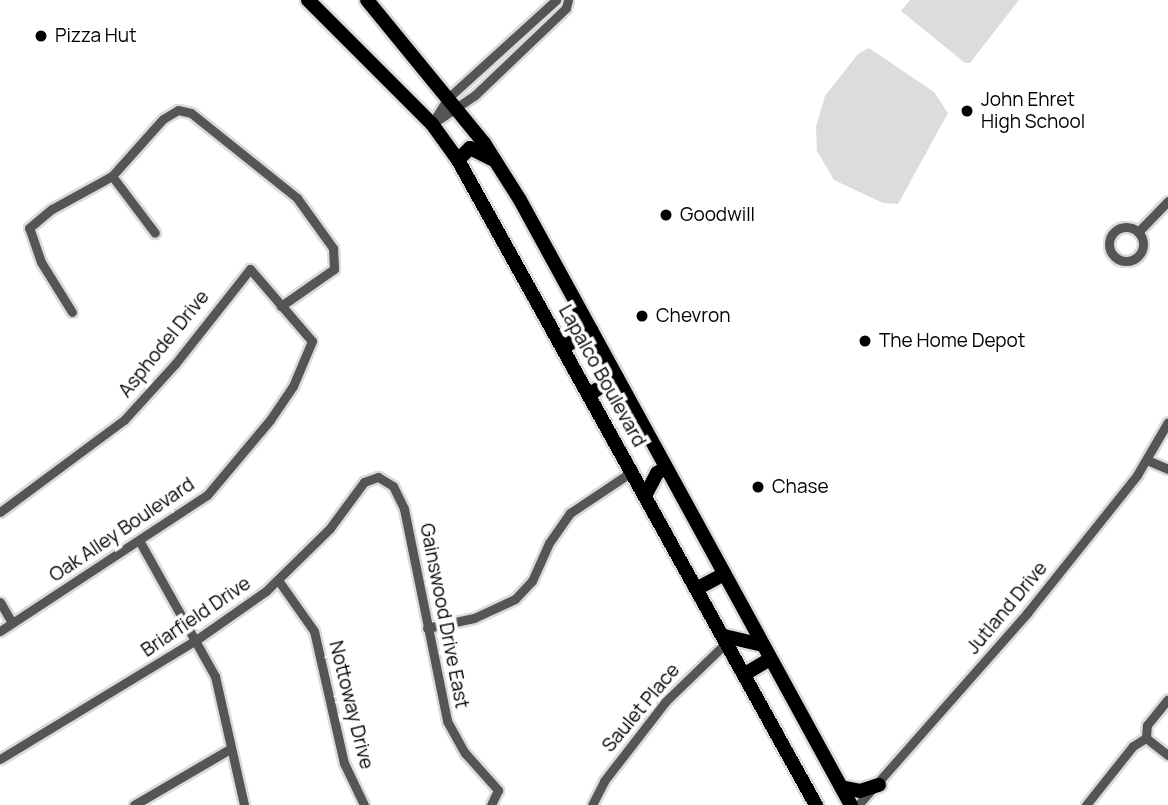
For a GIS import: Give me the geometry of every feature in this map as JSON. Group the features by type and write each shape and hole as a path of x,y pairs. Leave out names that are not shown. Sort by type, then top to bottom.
{"main road":[{"name":"Lapalco Boulevard","path":"308,0 432,124 458,160 646,494 816,805"},
{"name":"Lapalco Boulevard","path":"368,0 459,110 496,161 851,805"},
{"path":"458,160 470,148 496,161"},
{"path":"564,348 591,330"},
{"path":"590,394 617,377"},
{"path":"646,494 657,473 666,468"},
{"path":"698,588 724,574"},
{"path":"726,639 763,645"},
{"path":"745,674 770,659"},
{"path":"800,776 816,787 825,805"},
{"path":"841,787 860,791 879,785"}],"street":[{"path":"432,124 448,98 556,0"},
{"path":"432,124 459,110 566,8 568,0"},
{"path":"72,312 41,262 29,228 52,209 112,176 163,119 178,110 191,113 296,198 328,240 335,262 326,276 281,306"},
{"path":"112,176 155,233"},
{"path":"1138,232 1168,201"},
{"name":"Asphodel Drive","path":"0,512 124,420 175,365 250,269 281,306"},
{"name":"Oak Alley Boulevard","path":"0,631 190,508 226,476 293,386 312,341 281,306"},
{"name":"Jutland Drive","path":"858,805 879,785 1027,613 1147,460 1168,422"},
{"path":"1147,460 1168,469"},
{"path":"427,628 474,618 515,599 532,581 549,543 570,513 633,471"},
{"name":"Briarfield Drive","path":"0,759 196,640 278,580 330,528 364,482 369,478 385,479"},
{"name":"Gainswood Drive East","path":"385,479 404,509 447,721 465,753 498,790 491,805"},
{"path":"140,542 215,676 244,805"},
{"name":"Nottoway Drive","path":"278,580 314,631 344,763 364,805"},
{"path":"0,602 12,623"},
{"name":"Saulet Place","path":"592,805 604,781 665,702 726,639"},
{"path":"1146,738 1147,725 1168,699"},
{"path":"1146,738 1168,755"},
{"path":"1086,805 1133,746 1146,738"},
{"path":"134,805 230,749"}],"shaded area":[{"path":"910,0 1019,0 970,63 965,63 901,11"},
{"path":"869,48 934,92 948,113 898,204 883,203 834,180 817,151 816,127 825,96 858,54"}],"place":[{"name":"Pizza Hut","path":"41,36"},
{"name":"John Ehret High School","path":"967,111"},
{"name":"Goodwill","path":"666,215"},
{"name":"Chevron","path":"642,316"},
{"name":"The Home Depot","path":"865,341"},
{"name":"Chase","path":"758,487"}]}
